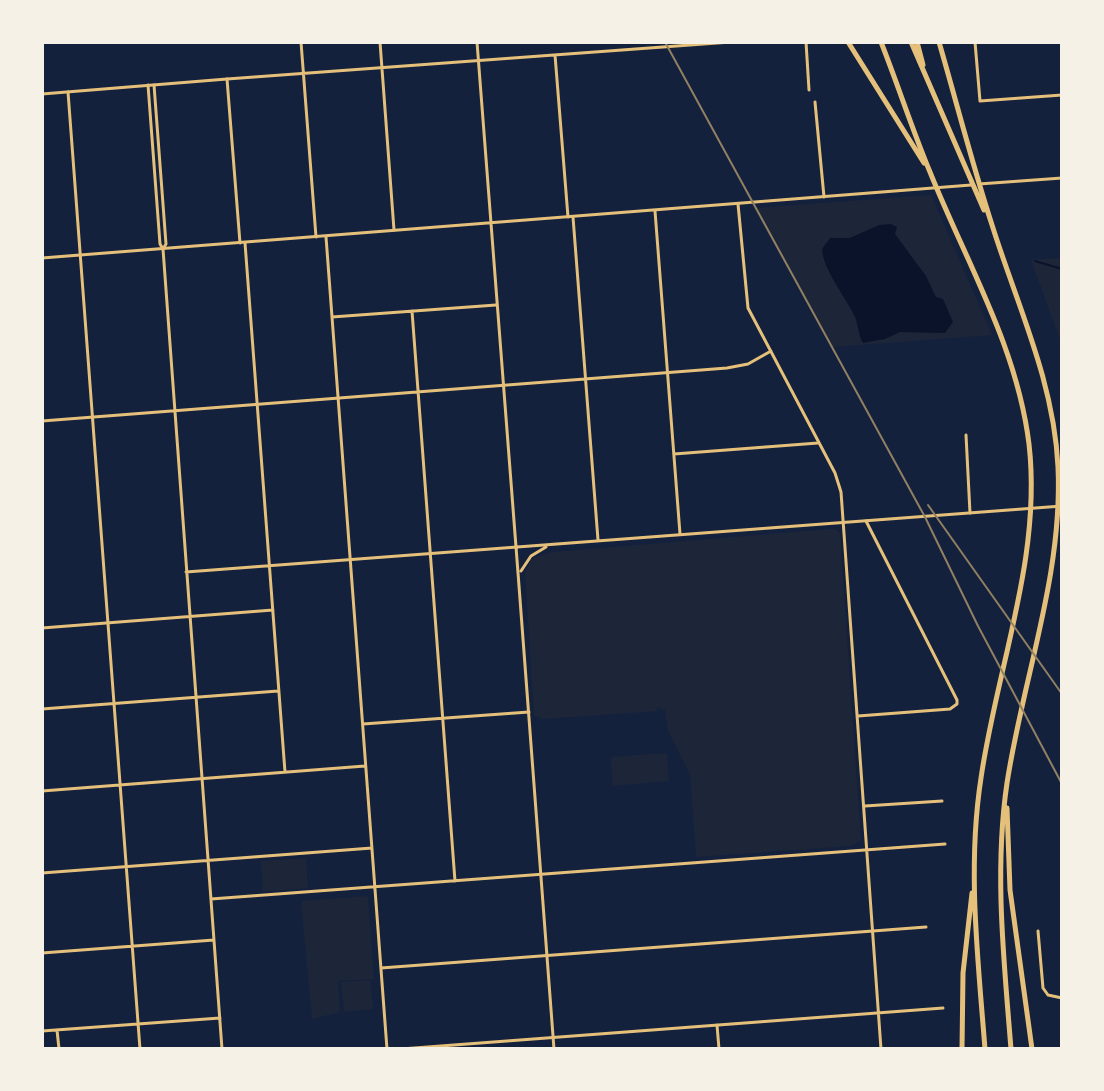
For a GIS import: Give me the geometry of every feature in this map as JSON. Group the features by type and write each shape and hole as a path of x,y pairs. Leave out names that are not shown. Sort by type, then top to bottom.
{"highway":[{"path":"848,42 930,173"},
{"path":"881,42 930,173 1002,334 1017,382 1029,446 1027,542 977,807 974,872 963,973 962,1049"},
{"path":"911,42 970,177 980,192"},
{"path":"917,42 927,81"},
{"path":"939,42 980,192 1045,382 1056,443 1058,486 1055,541 1007,783 1001,862 1011,1049"},
{"path":"1007,783 1010,890 1032,1049"},
{"path":"974,872 985,1049"}],"street":[{"path":"301,42 316,237"},
{"path":"380,42 394,232"},
{"path":"477,42 554,1049"},
{"path":"42,94 731,42"},
{"path":"806,42 809,90"},
{"path":"975,42 980,101 1062,95"},
{"path":"555,55 598,541"},
{"path":"227,79 258,405 285,772"},
{"path":"148,85 160,244 163,249 222,1049"},
{"path":"154,85 166,244 163,249"},
{"path":"68,92 140,1049"},
{"path":"815,102 824,197"},
{"path":"42,258 1062,178"},
{"path":"738,204 744,291 751,316 839,482 881,1049"},
{"path":"655,211 680,535"},
{"path":"326,237 387,1049"},
{"path":"332,317 496,305"},
{"path":"412,311 455,881"},
{"path":"42,421 668,373 740,366 758,360 771,351"},
{"path":"966,435 970,513"},
{"path":"674,454 819,443"},
{"path":"186,572 1062,506"},
{"path":"858,716 954,708 957,700 866,521"},
{"path":"519,575 531,556 550,545"},
{"path":"42,628 273,610"},
{"path":"42,709 279,691"},
{"path":"363,724 529,712"},
{"path":"42,791 366,766"},
{"path":"865,806 942,801"},
{"path":"211,899 945,844"},
{"path":"42,873 372,848"},
{"path":"381,968 926,927"},
{"path":"1038,931 1043,988 1048,995 1062,998"},
{"path":"42,953 214,940"},
{"path":"401,1049 943,1008"},
{"path":"42,1031 220,1018"},
{"path":"717,1025 719,1049"},
{"path":"57,1030 59,1049"}],"shaded area":[{"path":"931,195 992,335 832,347 754,208"},
{"path":"879,225 897,227 895,234 926,276 936,297 943,299 953,322 945,333 900,332 885,339 863,343 855,317 830,273 822,249 830,238 850,238"},
{"path":"1062,258 1062,345 1031,260"},
{"path":"836,529 840,534 861,840 852,846 696,857 690,774 668,730 665,710 657,707 657,711 544,719 534,716 525,571 533,558 552,552"},
{"path":"667,753 669,781 613,786 611,757"},
{"path":"306,858 308,888 263,892 261,861"},
{"path":"368,896 374,979 338,981 340,1012 312,1019 301,901"},
{"path":"370,980 373,1009 344,1012 341,982"}],"waterway":[{"path":"1035,261 1062,269"}],"railway":[{"path":"665,42 925,517 978,626 1062,784"},
{"path":"928,505 1062,694"}]}
